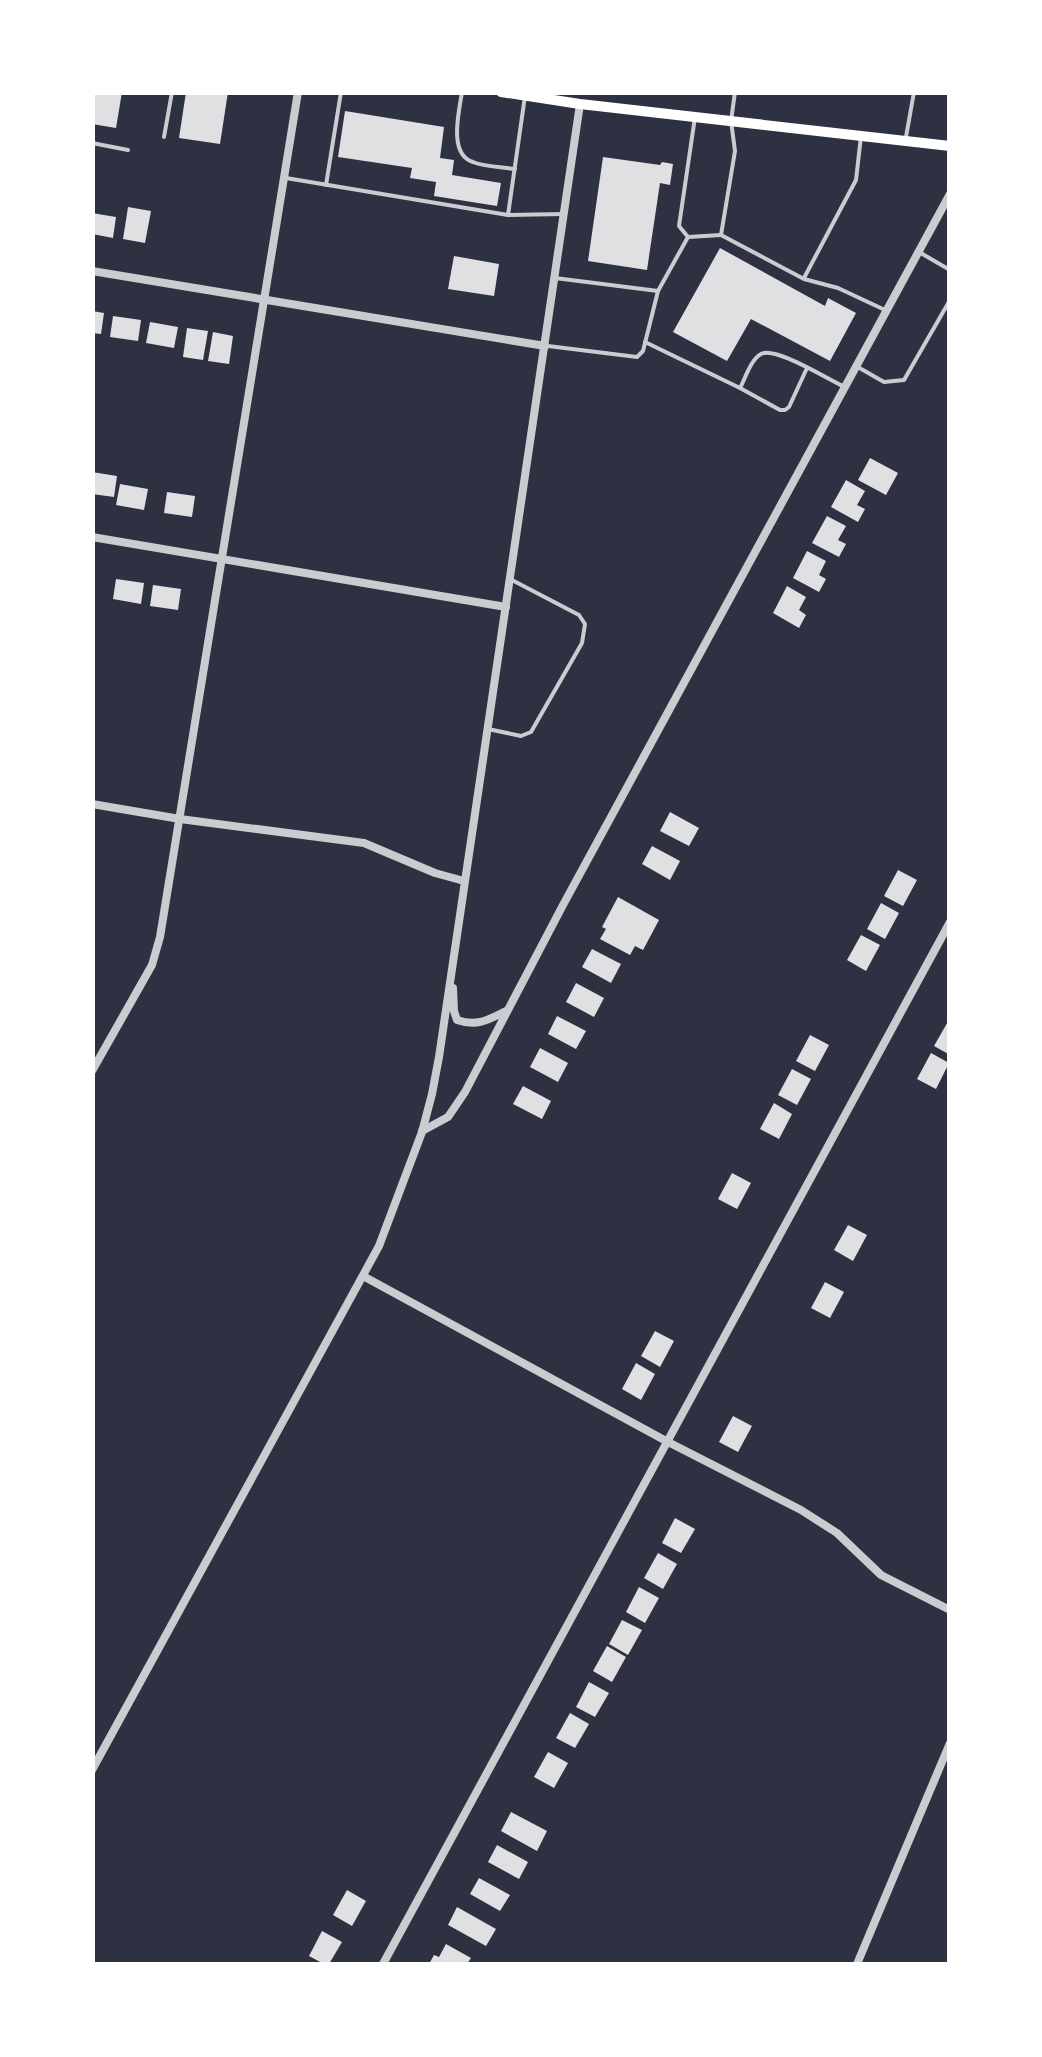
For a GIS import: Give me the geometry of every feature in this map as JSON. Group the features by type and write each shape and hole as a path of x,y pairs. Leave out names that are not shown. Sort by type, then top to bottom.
{"main road":[{"path":"501,92 950,146"}],"street":[{"path":"94,1068 156,952 298,92"},
{"path":"92,1770 363,1276 394,1210 422,1132 432,1094 580,104"},
{"path":"422,1132 448,1117 494,1038 950,194"},
{"path":"92,271 544,346"},
{"path":"92,537 506,607"},
{"path":"92,804 364,843 434,873 464,881"},
{"path":"383,1964 950,922"},
{"path":"452,961 457,1020 479,1024 506,1011"},
{"path":"363,1276 801,1510 836,1532 881,1575 950,1610"},
{"path":"856,1964 950,1743"}],"lane":[{"path":"164,137 172,92"},
{"path":"326,185 341,92"},
{"path":"462,92 458,126 462,155 477,164 515,169"},
{"path":"721,235 734,151 732,121 736,92"},
{"path":"906,141 914,92"},
{"path":"508,215 525,96"},
{"path":"688,238 679,226 696,117"},
{"path":"804,279 851,190 861,136"},
{"path":"92,144 128,150"},
{"path":"284,178 508,215 564,214"},
{"path":"688,238 721,235 804,279 838,288 886,310"},
{"path":"544,346 632,358 640,355 658,292 688,238"},
{"path":"918,251 950,270"},
{"path":"554,278 658,292"},
{"path":"855,365 884,382 904,380 950,300"},
{"path":"645,342 780,410 789,407 807,368"},
{"path":"740,388 756,356 764,352 775,352 843,386"},
{"path":"488,729 521,736 531,732 582,643 584,624 579,616 510,580"}],"building":[{"path":"92,92 122,92 116,128 92,124"},
{"path":"186,92 228,92 220,144 179,138"},
{"path":"345,111 444,127 440,158 454,160 452,175 501,183 497,206 434,196 436,182 410,178 412,168 338,157"},
{"path":"603,157 673,164 670,185 660,183 647,270 588,261"},
{"path":"128,207 151,211 145,243 123,239"},
{"path":"92,213 116,217 113,238 92,234"},
{"path":"720,248 825,306 828,298 856,313 830,361 751,319 727,361 673,332"},
{"path":"454,256 499,264 494,296 448,289"},
{"path":"92,311 104,313 101,334 92,333"},
{"path":"113,316 141,320 138,341 110,337"},
{"path":"150,322 178,327 174,348 146,343"},
{"path":"187,328 208,331 203,360 183,357"},
{"path":"213,332 233,336 229,364 208,361"},
{"path":"870,458 898,473 886,495 858,480"},
{"path":"92,472 117,476 114,497 92,494"},
{"path":"846,480 865,491 857,505 865,509 858,522 831,507"},
{"path":"120,484 148,489 144,510 116,505"},
{"path":"167,492 195,496 192,517 164,513"},
{"path":"827,516 846,526 838,540 846,544 839,557 812,543"},
{"path":"807,551 826,561 819,575 826,579 819,592 793,578"},
{"path":"116,579 144,583 141,604 113,599"},
{"path":"153,585 181,589 178,610 150,606"},
{"path":"787,586 806,597 799,610 806,615 799,628 773,613"},
{"path":"670,812 699,828 689,846 660,831"},
{"path":"652,846 680,861 670,880 642,864"},
{"path":"898,870 917,880 903,906 884,896"},
{"path":"618,897 659,920 643,950 635,946 630,955 600,939"},
{"path":"881,903 899,913 885,939 867,929"},
{"path":"861,935 880,945 866,971 847,960"},
{"path":"592,949 621,964 611,983 582,967"},
{"path":"576,983 604,998 594,1017 566,1002"},
{"path":"557,1016 586,1031 576,1049 548,1034"},
{"path":"950,1018 950,1055 934,1046"},
{"path":"810,1035 829,1045 815,1071 796,1061"},
{"path":"540,1048 568,1063 558,1082 530,1067"},
{"path":"931,1053 949,1063 936,1089 917,1079"},
{"path":"792,1069 811,1079 797,1105 778,1095"},
{"path":"523,1086 551,1101 542,1119 513,1104"},
{"path":"774,1103 792,1114 779,1139 760,1129"},
{"path":"732,1173 751,1183 737,1209 718,1199"},
{"path":"848,1225 867,1235 853,1261 834,1250"},
{"path":"825,1282 844,1292 830,1318 811,1308"},
{"path":"655,1331 674,1341 660,1367 641,1356"},
{"path":"636,1363 655,1374 641,1400 622,1389"},
{"path":"733,1416 752,1426 738,1452 719,1442"},
{"path":"675,1518 695,1529 681,1553 662,1543"},
{"path":"658,1553 677,1564 663,1589 644,1578"},
{"path":"639,1587 659,1598 645,1623 626,1612"},
{"path":"622,1620 642,1630 628,1655 609,1644"},
{"path":"607,1646 626,1657 612,1682 593,1671"},
{"path":"589,1682 609,1693 595,1717 576,1707"},
{"path":"570,1713 589,1724 575,1748 556,1738"},
{"path":"548,1752 568,1763 554,1788 534,1777"},
{"path":"511,1812 547,1831 537,1851 501,1831"},
{"path":"497,1845 528,1862 519,1879 488,1862"},
{"path":"479,1878 510,1895 500,1911 470,1894"},
{"path":"347,1890 366,1901 352,1926 333,1915"},
{"path":"457,1907 496,1929 486,1946 448,1925"},
{"path":"322,1931 342,1942 329,1964 309,1956"},
{"path":"446,1944 471,1958 467,1964 429,1964 434,1955 439,1957"}]}
